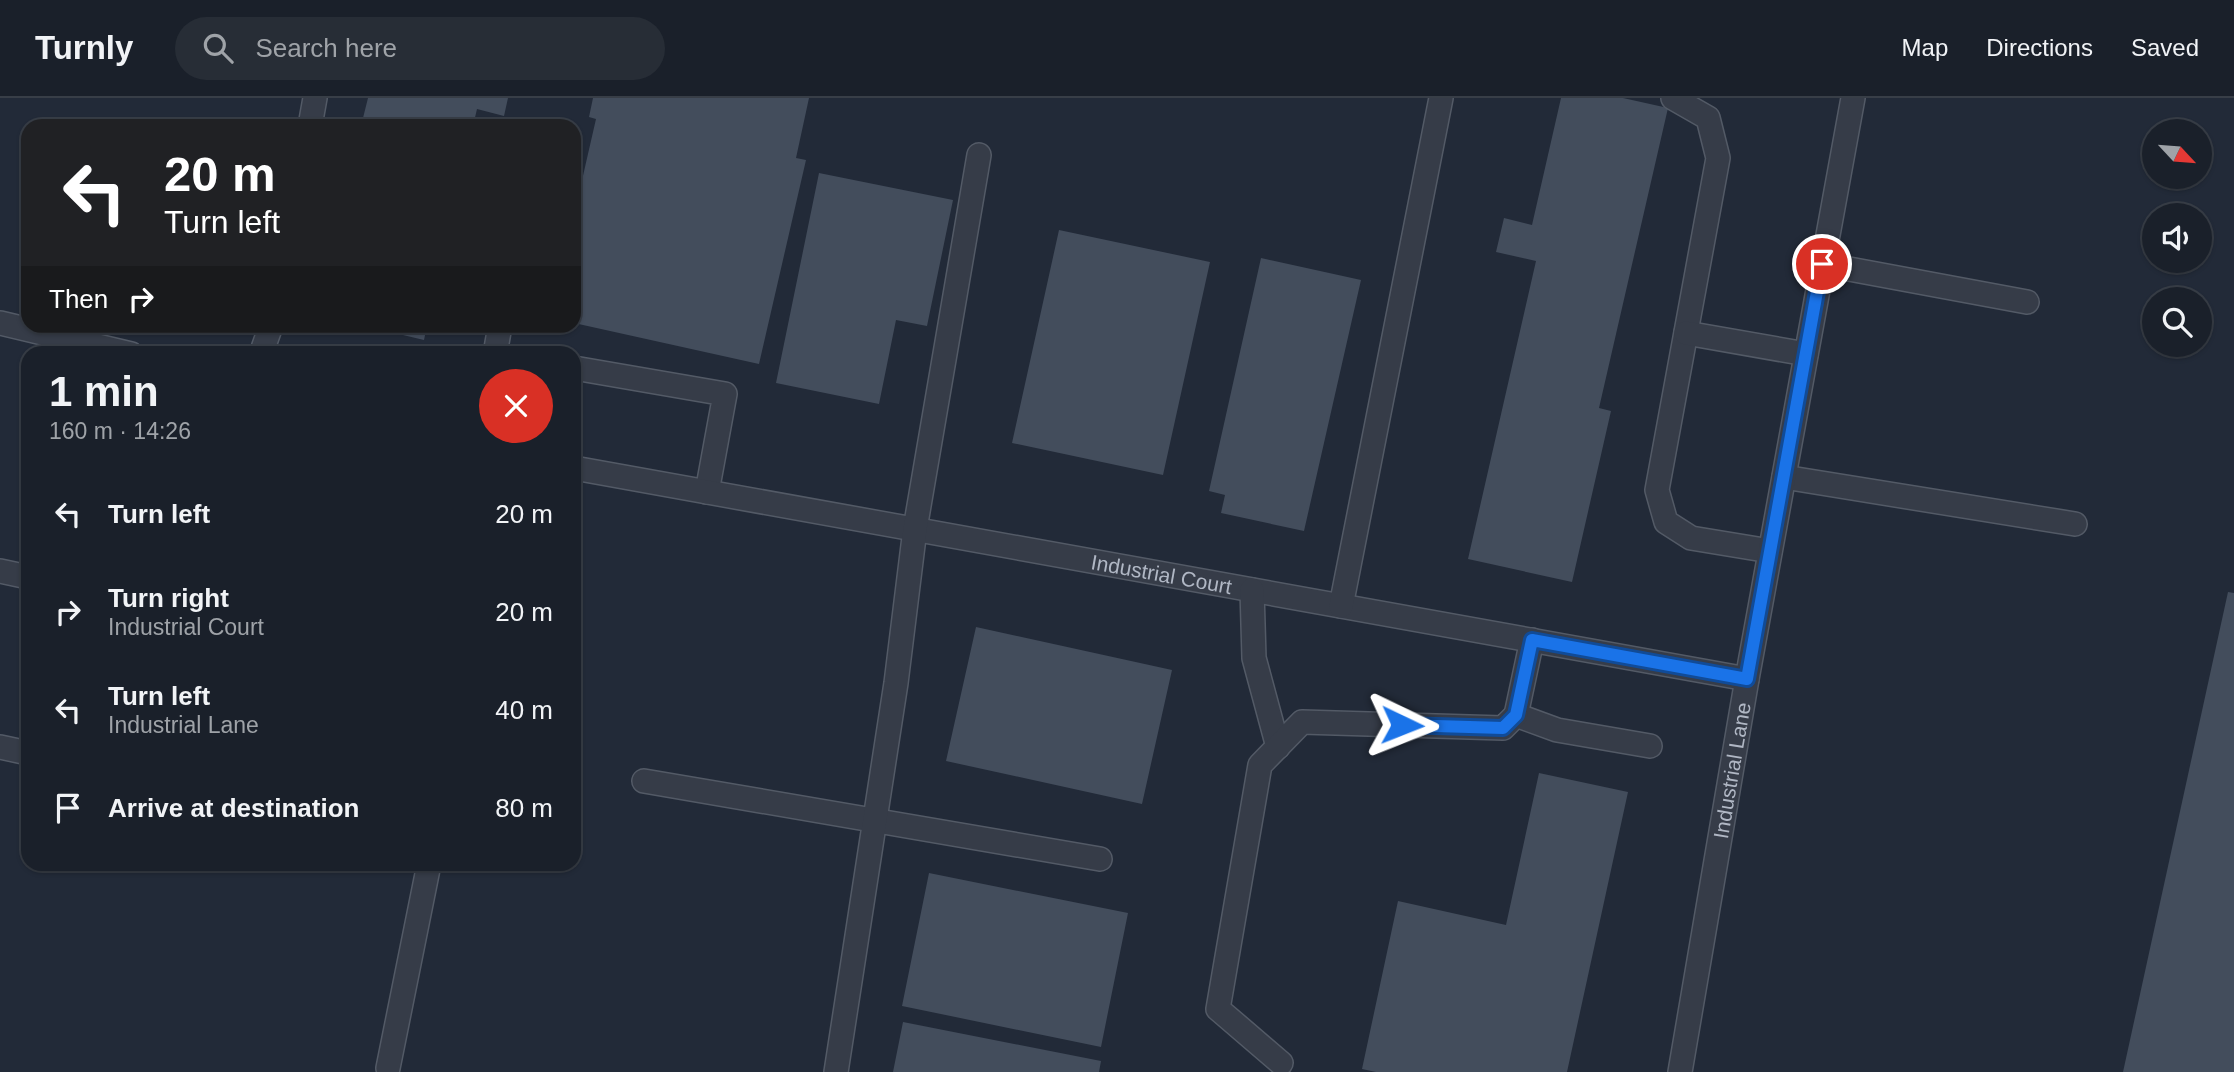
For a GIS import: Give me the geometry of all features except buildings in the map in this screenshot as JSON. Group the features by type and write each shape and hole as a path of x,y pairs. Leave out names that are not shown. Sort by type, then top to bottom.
{"lane":[{"path":"311,119 315,98"},
{"path":"1341,606 1441,98"},
{"path":"1673,98 1708,118 1718,158 1657,490 1666,522 1691,538 1770,551"},
{"name":"Industrial Lane","path":"1680,1072 1747,679 1853,98"},
{"path":"836,1072 896,683 915,529 979,155"},
{"path":"1822,264 2027,302"},
{"path":"0,323 21,328"},
{"path":"42,333 97,346"},
{"path":"1686,333 1806,354"},
{"path":"581,369 725,394 707,492"},
{"name":"Industrial Court","path":"581,469 1747,679"},
{"path":"1784,477 2076,524"},
{"path":"0,571 21,576"},
{"path":"1252,590 1254,658 1278,747"},
{"path":"1281,1063 1218,1009 1261,765 1302,722 1503,728 1516,715 1532,640"},
{"path":"1516,715 1556,730 1650,746"},
{"path":"0,747 21,751"},
{"path":"643,781 1100,859"},
{"path":"388,1068 428,871"}],"route":[{"path":"1402,725 1503,728 1516,715 1532,640 1747,679 1822,264"}]}
